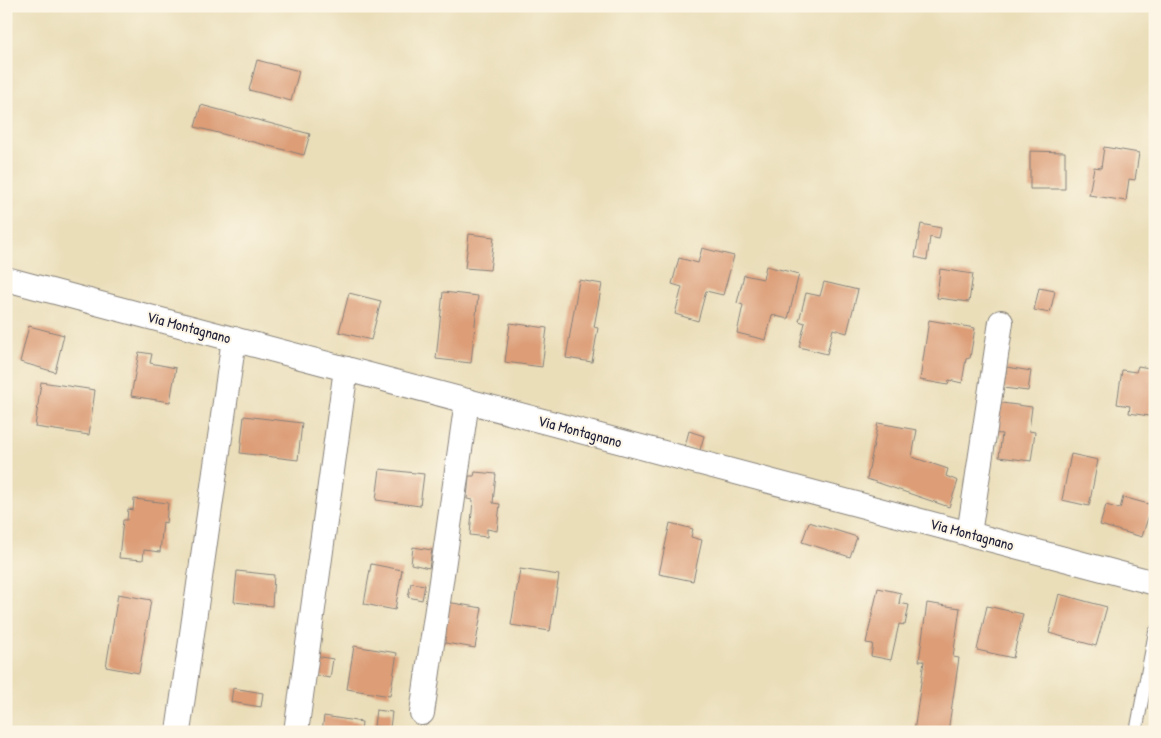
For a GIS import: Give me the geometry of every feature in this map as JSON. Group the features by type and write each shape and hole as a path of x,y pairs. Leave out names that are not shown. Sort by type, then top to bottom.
{"street":[{"name":"Via Montagnano","path":"6,279 1155,583"},
{"path":"969,534 1001,322"},
{"path":"178,732 234,339"},
{"path":"296,732 346,369"},
{"path":"422,713 467,401"}],"lane":[{"path":"1136,732 1155,632"}],"building":[{"path":"257,60 299,71 291,101 249,90"},
{"path":"201,105 310,134 304,155 195,127"},
{"path":"1104,147 1139,153 1135,180 1129,179 1126,201 1089,195 1094,167 1101,168"},
{"path":"1030,151 1065,152 1065,189 1030,189"},
{"path":"921,224 941,228 939,239 930,237 927,260 915,257"},
{"path":"469,234 494,237 490,270 465,268"},
{"path":"702,248 734,256 723,295 706,291 698,321 675,314 682,287 672,284 679,258 698,263"},
{"path":"766,266 799,274 788,319 772,315 766,340 737,333 743,305 737,303 744,275 763,279"},
{"path":"940,269 973,274 969,302 937,298"},
{"path":"579,280 602,284 594,327 598,328 592,362 566,358"},
{"path":"824,282 858,290 847,333 833,329 827,354 799,347 805,323 799,321 806,293 820,296"},
{"path":"1039,288 1055,291 1050,313 1034,310"},
{"path":"443,292 478,296 471,363 436,359"},
{"path":"349,293 381,301 371,340 339,332"},
{"path":"929,320 975,328 970,358 966,359 962,383 949,380 948,385 920,380"},
{"path":"510,323 547,328 542,367 505,362"},
{"path":"29,326 64,335 55,372 20,362"},
{"path":"139,352 152,354 150,363 176,368 170,402 131,396"},
{"path":"1138,366 1155,369 1155,408 1151,408 1149,416 1129,413 1130,406 1117,404 1122,370 1136,372"},
{"path":"1007,367 1031,371 1028,391 1003,388"},
{"path":"41,382 95,390 89,435 35,427"},
{"path":"994,402 1032,407 1029,431 1035,432 1031,461 999,457 1002,434 990,433"},
{"path":"244,416 302,423 298,460 240,453"},
{"path":"878,423 917,430 912,457 948,469 946,476 958,481 949,507 867,479"},
{"path":"689,431 704,436 700,450 685,446"},
{"path":"1071,454 1098,460 1089,506 1062,500"},
{"path":"380,469 424,474 420,506 376,500"},
{"path":"475,472 496,474 493,503 500,504 497,531 487,529 487,537 470,535 473,500 467,499 469,476 474,476"},
{"path":"1123,497 1152,505 1142,537 1100,525 1106,505 1120,509"},
{"path":"134,499 168,503 166,523 163,522 160,552 144,550 143,560 119,558 123,520 127,520 128,509 133,510"},
{"path":"809,522 857,537 850,557 802,542"},
{"path":"670,523 693,529 691,537 702,540 693,581 659,574"},
{"path":"413,547 432,550 429,568 411,564"},
{"path":"371,564 402,570 395,610 364,604"},
{"path":"520,569 559,575 550,631 511,625"},
{"path":"237,571 274,575 272,606 234,602"},
{"path":"411,583 425,585 422,600 408,597"},
{"path":"878,588 901,593 899,603 909,605 905,625 899,624 891,660 871,656 873,644 866,643"},
{"path":"118,594 151,600 139,673 106,667"},
{"path":"1059,594 1107,607 1096,646 1049,633"},
{"path":"447,602 482,608 475,648 440,642"},
{"path":"927,603 960,608 953,657 959,658 948,732 914,732 924,661 919,661"},
{"path":"987,606 1023,614 1013,658 977,650"},
{"path":"354,646 397,653 390,696 347,689"},
{"path":"316,656 333,659 330,678 312,675"},
{"path":"233,688 263,693 261,707 231,702"},
{"path":"376,710 392,712 390,728 374,726"},
{"path":"324,716 362,722 361,732 322,732"}]}
